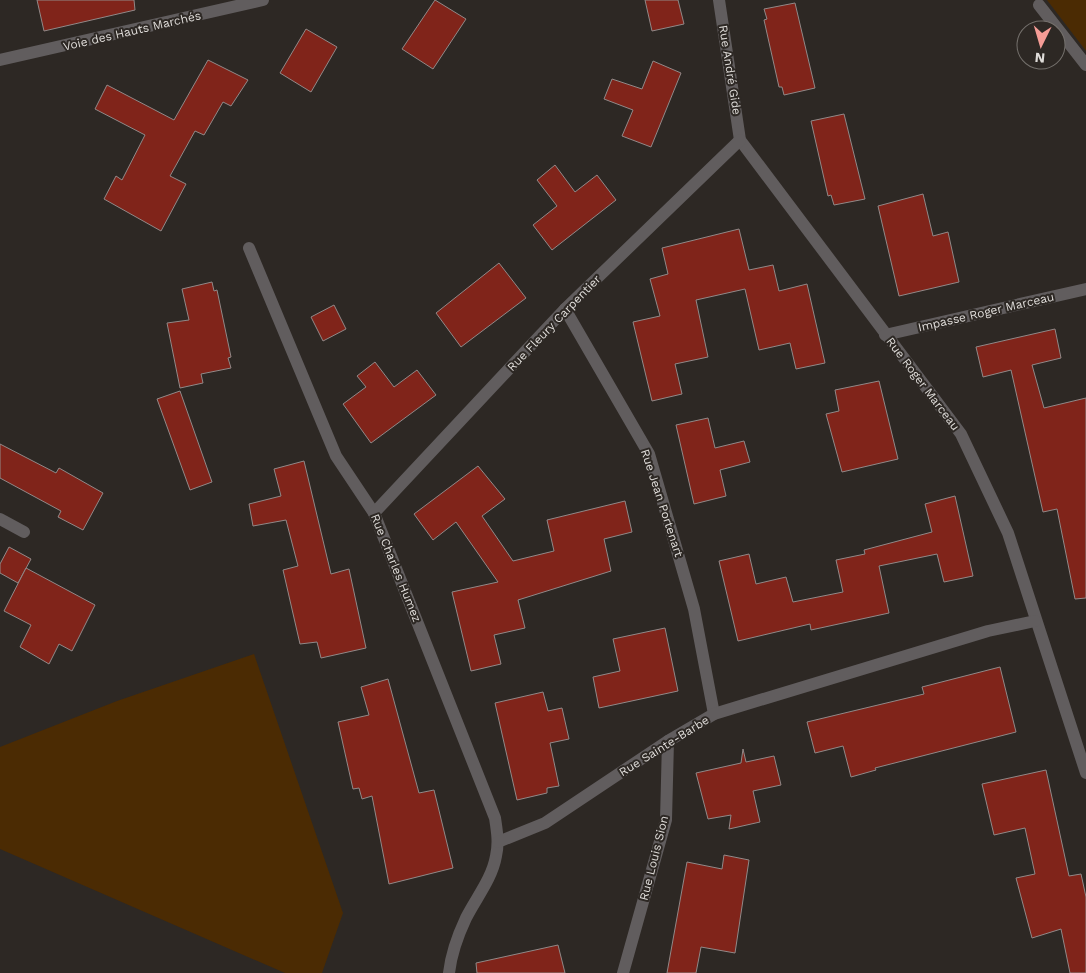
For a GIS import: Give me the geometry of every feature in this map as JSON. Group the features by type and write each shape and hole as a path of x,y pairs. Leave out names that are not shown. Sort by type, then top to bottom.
{"street":[{"name":"Voie des Hauts Marchés","path":"0,60 264,0"},
{"name":"Rue André Gide","path":"719,0 740,140"},
{"path":"1038,6 1086,65"},
{"name":"Rue Fleury Carpentier","path":"374,513 565,309 740,140"},
{"name":"Rue Roger Marceau","path":"740,140 885,335 962,434 1008,533 1035,621 1086,773"},
{"name":"Rue Charles Humez","path":"249,248 336,456 374,513 495,818 498,842"},
{"name":"Impasse Roger Marceau","path":"885,335 1086,289"},
{"name":"Rue Jean Portenart","path":"565,309 649,454 694,609 714,714"},
{"path":"0,519 24,532"},
{"name":"Rue Sainte-Barbe","path":"498,842 545,823 668,741 714,714 988,631 1035,621"},
{"name":"Rue Louis Sion","path":"622,973 666,820 668,741"},
{"path":"449,973 451,960 465,920 489,876 496,858 498,842"}],"shaded area":[{"path":"1047,0 1086,0 1086,51 1066,25 1066,20 1062,20"},
{"path":"254,654 343,913 322,973 285,973 0,849 0,747 117,701"}],"building":[{"path":"37,0 134,0 135,10 44,31"},
{"path":"435,0 466,19 433,69 402,49"},
{"path":"645,0 678,0 684,24 652,31"},
{"path":"795,3 815,88 784,95 782,87 779,87 764,20 767,19 764,9"},
{"path":"306,29 337,47 311,92 280,73"},
{"path":"208,60 248,80 231,106 223,102 204,135 195,131 170,176 186,184 161,231 104,199 116,176 122,180 145,135 95,109 107,85 174,120"},
{"path":"653,61 681,73 651,147 622,136 633,110 604,99 612,79 642,89"},
{"path":"844,114 865,199 834,205 831,195 828,196 811,121"},
{"path":"555,165 575,192 597,175 616,200 552,250 533,225 557,206 537,180"},
{"path":"923,194 933,236 948,232 959,282 899,296 878,206"},
{"path":"739,229 749,270 773,265 779,291 807,284 825,363 796,369 790,343 759,350 745,289 696,300 708,357 675,364 682,394 652,401 633,322 660,316 650,279 668,274 662,248"},
{"path":"499,263 526,298 461,347 436,313"},
{"path":"212,282 214,291 217,290 231,357 228,358 231,368 201,374 203,383 180,388 167,323 189,320 182,289"},
{"path":"334,305 346,329 323,341 311,317"},
{"path":"1055,329 1061,358 1032,365 1044,408 1086,398 1086,598 1075,599 1057,509 1043,512 1011,370 983,377 976,347"},
{"path":"375,362 394,387 417,370 436,395 371,443 343,404 366,387 357,376"},
{"path":"879,381 898,459 842,472 826,414 839,411 835,390"},
{"path":"180,391 212,482 190,490 157,399"},
{"path":"708,418 715,448 744,441 750,462 720,470 726,496 694,504 676,425"},
{"path":"0,444 56,473 59,468 103,493 83,530 58,517 61,511 0,478"},
{"path":"304,461 331,574 349,569 366,648 321,658 317,642 300,644 283,570 298,566 286,520 253,526 249,504 281,496 274,469"},
{"path":"478,466 505,499 482,516 513,561 554,551 547,520 625,501 632,532 604,539 611,571 518,600 525,628 494,635 501,664 471,671 452,592 498,582 456,522 433,540 414,514"},
{"path":"955,496 973,576 944,582 937,554 879,566 889,613 811,630 810,624 738,641 719,561 749,554 756,584 786,577 793,602 843,592 836,560 865,554 864,550 932,532 925,504"},
{"path":"9,547 31,559 18,583 0,573 0,564"},
{"path":"26,568 95,605 72,651 59,644 49,664 20,647 31,625 4,611"},
{"path":"665,628 678,691 599,708 593,677 620,671 613,639"},
{"path":"1000,667 1016,732 875,768 876,770 851,777 843,746 815,753 807,722 924,694 922,687"},
{"path":"388,679 419,793 434,790 453,868 389,884 372,796 362,799 359,788 353,789 338,722 369,715 361,687"},
{"path":"543,692 548,711 562,708 569,739 550,743 559,786 547,788 547,793 517,800 495,703"},
{"path":"743,749 746,762 774,756 781,785 753,791 760,822 729,829 731,815 708,819 696,773 741,763"},
{"path":"1046,770 1069,876 1081,874 1086,897 1086,973 1070,973 1061,929 1032,938 1016,878 1035,874 1025,828 994,835 982,784"},
{"path":"724,855 749,860 735,953 701,947 696,973 667,973 687,862 722,869"},
{"path":"558,945 565,973 477,973 476,963"}]}
